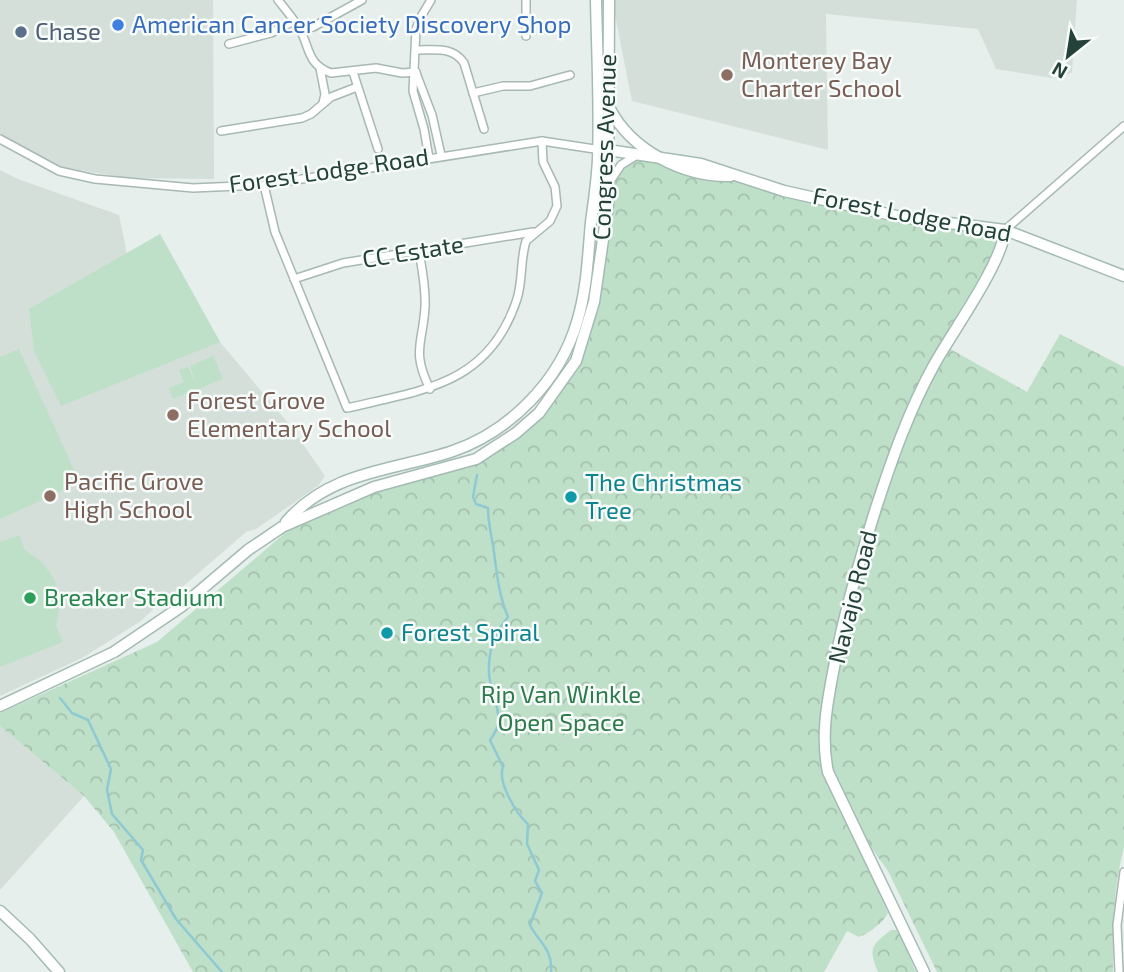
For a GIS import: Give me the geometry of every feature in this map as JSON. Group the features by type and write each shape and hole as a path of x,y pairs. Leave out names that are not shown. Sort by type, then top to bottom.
{"street":[{"path":"278,0 300,30 306,50 320,68 324,80 323,103"},
{"path":"300,30 313,27 362,0"},
{"path":"429,158 413,90 418,22 431,0"},
{"path":"526,0 526,36"},
{"name":"Congress Avenue","path":"0,706 114,652 182,606 248,550 282,527 374,487 476,459 516,433 539,413 576,361 594,302 608,191 603,150 596,0"},
{"name":"Congress Avenue","path":"282,527 315,497 354,476 452,451 478,440 513,416 537,394 555,372 577,322 584,290 608,106 609,0"},
{"path":"229,44 271,33 294,21"},
{"path":"416,50 455,53 464,63 484,129"},
{"path":"320,68 331,73 376,68 402,73 416,72"},
{"path":"353,72 378,149"},
{"path":"416,72 432,116 441,155"},
{"path":"473,93 503,86 530,86 570,75"},
{"path":"221,131 302,118 323,103 357,87"},
{"path":"608,106 630,135 645,148 666,159"},
{"path":"1005,230 1124,126"},
{"name":"Forest Lodge Road","path":"0,139 59,171 95,179 193,188 264,185 541,141 701,164 785,191 901,216 1005,230 1124,276"},
{"path":"264,185 275,232 347,408 430,389 464,371 498,339 517,297 526,241 533,232 550,221 557,206 555,187 543,162 541,141"},
{"path":"608,191 614,172 637,155"},
{"name":"Navajo Road","path":"924,972 828,772 823,743 824,724 853,581 885,480 916,400 993,265 1004,243 1005,230"},
{"name":"CC Estate","path":"294,279 343,263 533,232"},
{"path":"419,251 425,305 418,347 423,375 430,389"},
{"path":"1119,972 1117,925 1124,872"},
{"path":"0,911 59,972"}],"shaded area":[{"path":"0,0 213,0 214,179 127,178 55,166 0,135"},
{"name":"Monterey Bay Charter School","path":"612,0 1077,0 1072,72 1059,79 996,69 978,29 826,14 828,150 632,101"},
{"path":"0,170 119,215 127,254 160,234 220,342 289,424 325,476 318,486 256,529 246,532 141,621 82,658 0,696"},
{"path":"0,726 84,796 0,890"}],"green space":[{"name":"Rip Van Winkle Open Space","path":"630,158 737,176 901,217 1005,230 1004,243 945,346 1027,392 1060,334 1124,367 1124,847 1116,894 1113,972 937,972 888,871 850,818 888,913 879,924 859,937 847,931 824,972 193,972 114,832 84,796 0,726 0,713 157,642 285,533 340,503 463,464 531,421 579,354 611,179"},
{"path":"160,234 220,342 61,406 34,351 29,309"},
{"path":"19,349 80,483 0,519 0,357"},
{"path":"213,356 223,379 173,399 169,388 184,382 179,370 188,367 196,384 190,366"},
{"name":"Breaker Stadium","path":"19,535 25,550 42,562 55,580 60,604 56,626 63,642 0,667 0,542"},
{"path":"891,930 896,930 901,936 916,972 878,972 873,948"}],"waterway":[{"path":"477,475 473,497 476,504 488,508 499,585 508,617 496,636 490,658 490,682 498,715 498,723 490,740 503,767 503,781 509,798 528,824 527,844 539,870 535,881 542,893 530,925 548,952 551,972"},
{"path":"60,698 72,713 88,720 111,769 107,790 112,814 143,850 141,860 176,919 222,972"}],"place":[{"name":"American Cancer Society Discovery Shop","path":"118,25"},
{"name":"Chase","path":"21,32"},
{"name":"Monterey Bay Charter School","path":"727,75"},
{"name":"Forest Grove Elementary School","path":"173,415"},
{"name":"Pacific Grove High School","path":"50,496"},
{"name":"The Christmas Tree","path":"571,497"},
{"name":"Breaker Stadium","path":"30,598"},
{"name":"Forest Spiral","path":"387,633"}]}
